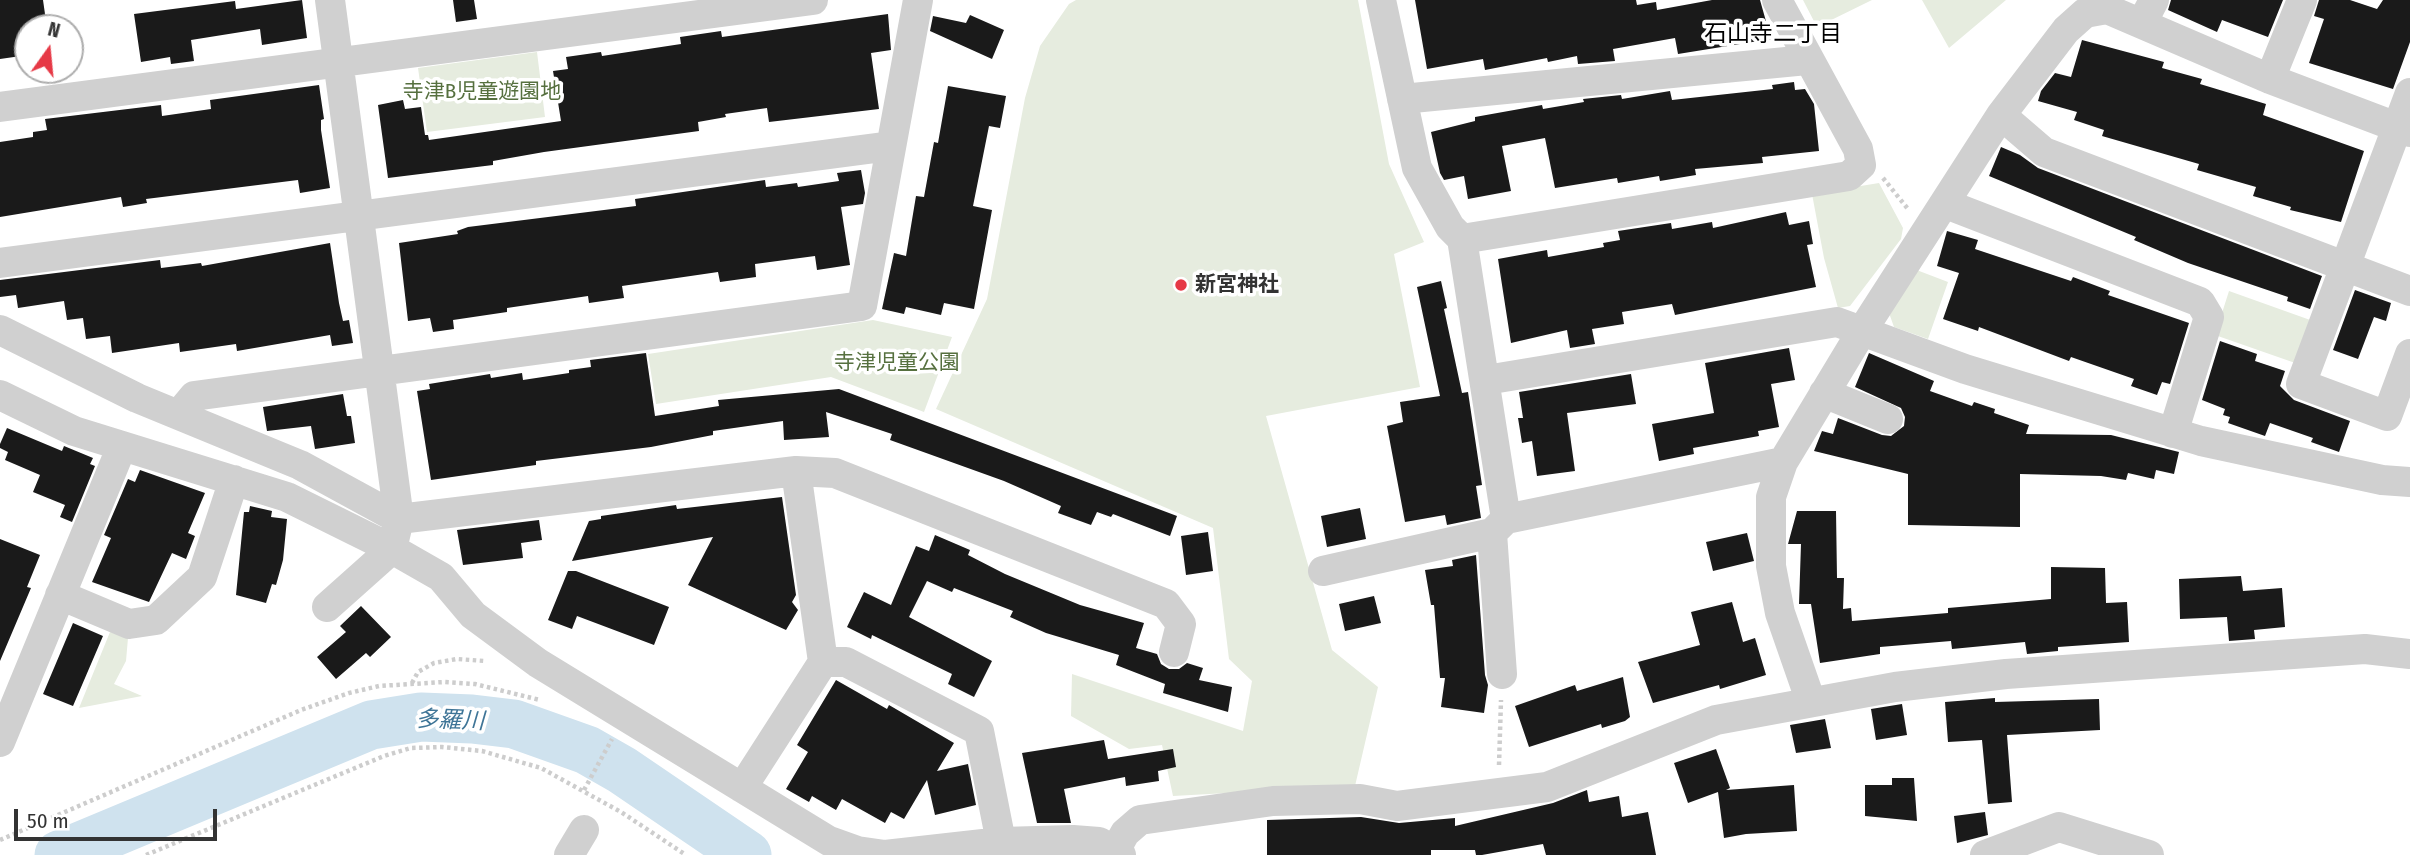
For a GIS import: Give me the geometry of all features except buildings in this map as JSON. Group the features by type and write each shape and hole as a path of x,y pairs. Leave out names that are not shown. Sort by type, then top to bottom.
{"street":[{"path":"327,607 392,549 399,519 330,0"},
{"path":"0,107 813,0"},
{"path":"179,414 194,396 862,306 918,0"},
{"path":"1381,0 1417,168 1450,227 1462,239 1486,380 1499,526 1501,688"},
{"path":"1462,239 1849,176 1861,165 1858,149 1807,60 1777,0"},
{"path":"2270,79 2302,0"},
{"path":"1811,702 1780,613 1771,566 1771,497 1783,462 1862,331 2001,115 2066,30 2085,13 2107,9 2148,12 2270,79 2403,131"},
{"path":"1402,99 1807,60"},
{"path":"2410,93 2403,131 2301,384 2386,416 2410,354"},
{"path":"2001,115 2044,152 2410,291"},
{"path":"0,263 891,146"},
{"path":"1946,204 2200,302 2209,317 2173,433"},
{"path":"1486,380 1837,322 1965,369 2173,433 2382,480 2410,482"},
{"path":"0,330 137,398 300,465 399,519 796,471 835,473 1166,604 1181,624 1174,652"},
{"path":"1824,393 1888,419"},
{"path":"0,395 74,431 287,497 392,549 441,577 473,615 538,663 829,841 857,851 916,853 1000,842 1073,840 1099,842 1119,852 1125,833 1140,820 1273,801 1360,799 1396,806 1547,787 1716,720 1895,687 2006,674 2365,649 2410,654"},
{"path":"0,742 122,446"},
{"path":"1323,571 1499,526 1783,462"},
{"path":"742,788 823,662 796,471"},
{"path":"60,595 129,624 156,620 202,576 234,480"},
{"path":"823,662 846,662 979,731 1000,842"},
{"path":"1985,855 2059,827 2149,855"}],"path":[{"path":"1861,165 1884,178 1927,232"},
{"path":"411,683 418,672 434,663 457,659 538,663"},
{"path":"0,840 301,710 379,685 475,684 553,704"},
{"path":"1499,765 1501,688"},
{"path":"585,788 614,737"},
{"path":"146,855 384,756 411,748 463,747 541,768 585,788 687,855"}],"green space":[{"path":"1076,0 1358,0 1389,164 1424,242 1394,254 1420,387 1266,416 1332,650 1378,687 1355,786 1173,796 1162,745 1129,749 1071,716 1072,674 1243,731 1252,681 1229,659 1213,528 936,409 987,299 1025,98 1040,46 1069,4"},
{"path":"1803,0 1872,0 1817,27"},
{"path":"1922,0 2006,0 1949,48"},
{"name":"寺津B児童遊園地","path":"537,52 545,117 427,132 418,68"},
{"path":"1879,183 1903,228 1901,239 1850,306 1838,308 1824,258 1812,194"},
{"path":"1914,269 1948,282 1928,339 1894,327 1889,313"},
{"path":"2229,291 2313,321 2298,364 2215,335"},
{"name":"寺津児童公園","path":"873,320 952,337 924,412 831,377 656,404 648,354"},
{"path":"110,632 128,638 126,661 114,684 142,696 79,708"}],"waterway":[{"name":"多羅川","path":"59,855 371,725 421,717 514,724 587,750 622,770 747,855"}],"place":[{"name":"新宮神社","path":"1181,285"}],"district":[{"name":"石山寺二丁目","path":"1773,35"}]}
